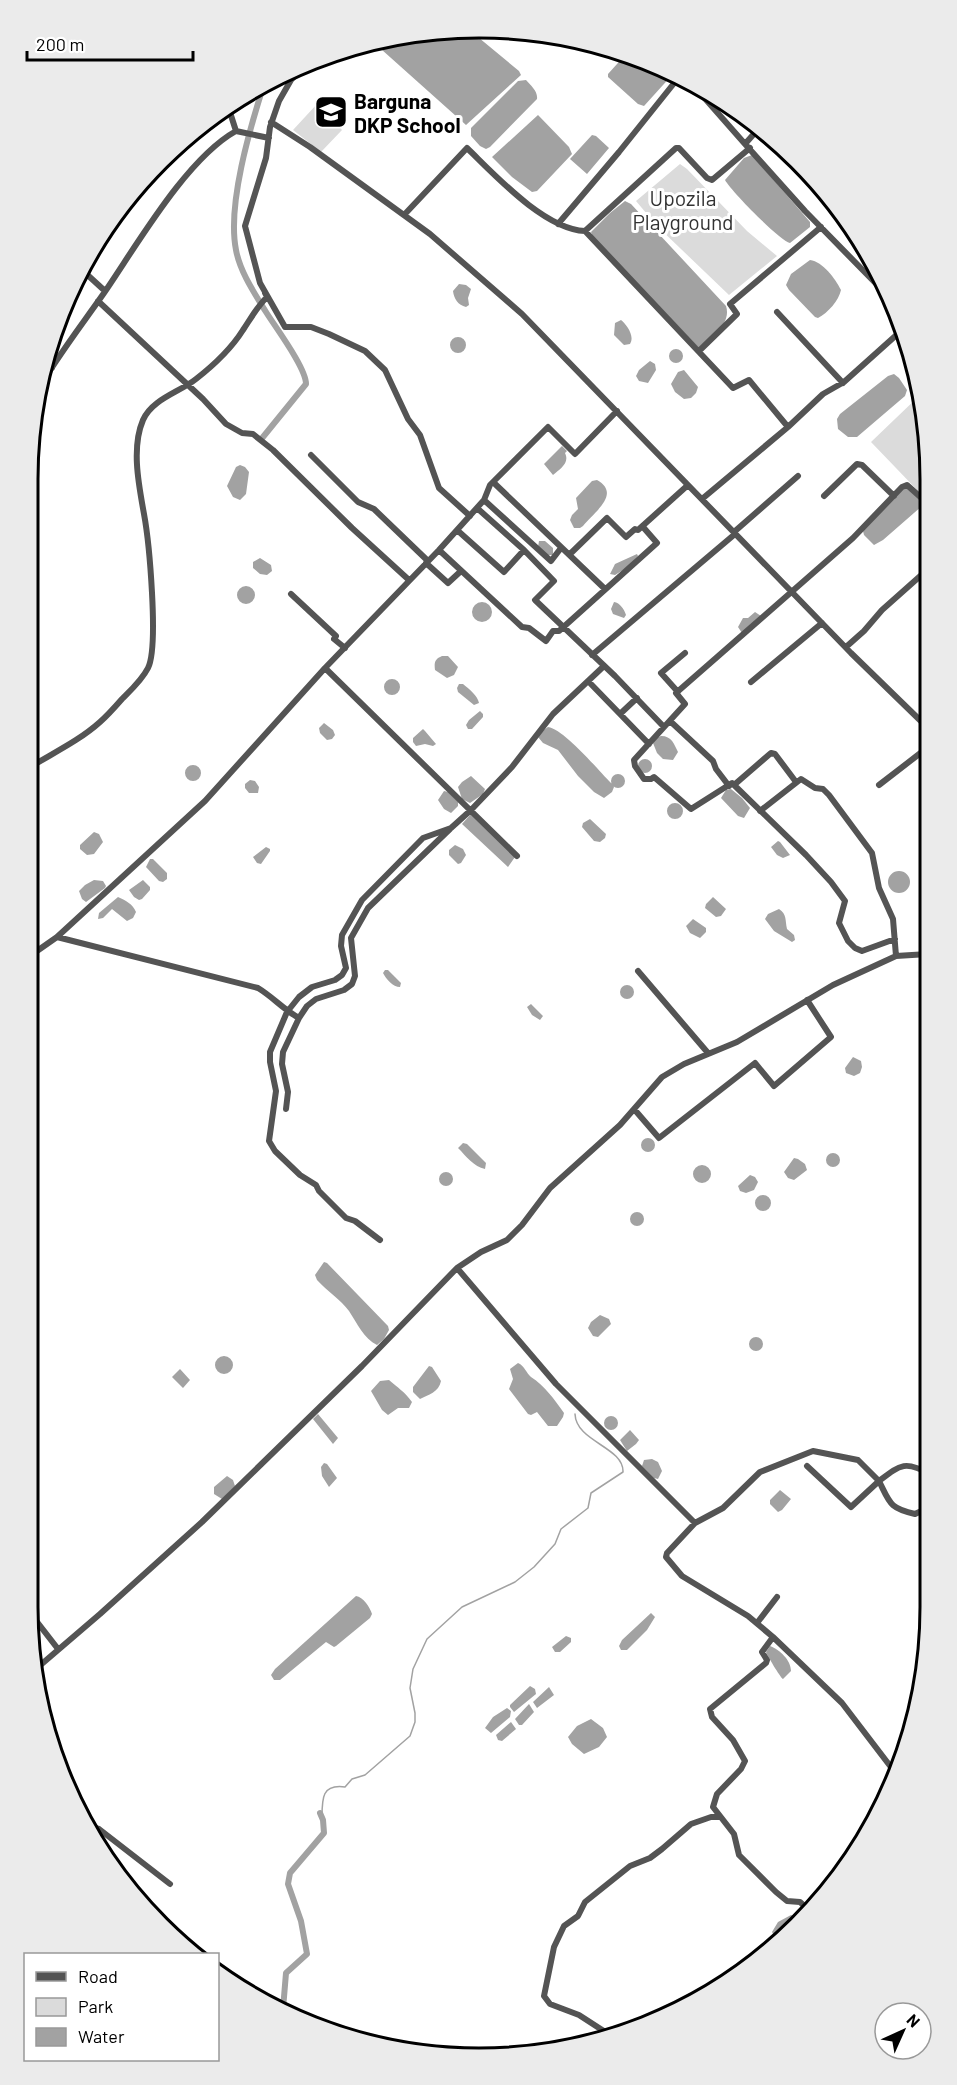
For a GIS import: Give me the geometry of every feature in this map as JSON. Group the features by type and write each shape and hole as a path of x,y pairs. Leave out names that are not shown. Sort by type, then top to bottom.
{"street":[{"path":"293,78 286,86 279,100 272,122 264,166 245,226 260,283 285,327 311,327 329,334 365,351 385,370 408,420 420,435 439,488 470,516"},
{"path":"558,224 674,83"},
{"path":"707,102 872,279"},
{"path":"230,114 236,131"},
{"path":"272,122 430,234 522,314 920,720"},
{"path":"52,368 153,221 193,168 221,139 236,131 269,138"},
{"path":"585,231 676,148 679,148 707,178 712,180 747,146 754,135"},
{"path":"404,215 466,148 522,202 558,224 585,231 733,388 749,380 788,427"},
{"path":"699,351 737,314 730,304 821,227"},
{"path":"88,275 105,291"},
{"path":"38,762 99,723 134,687 148,667 152,650 152,612 149,537 136,471 140,430 147,413 155,405 194,381 227,352 266,295"},
{"path":"98,302 187,384 226,424 242,434 253,434 273,450 409,580"},
{"path":"777,312 843,383"},
{"path":"702,499 788,427 823,394 843,383 896,336"},
{"path":"38,950 57,937 205,801 326,668 440,550 484,500 492,482 548,426 575,454 617,411"},
{"path":"311,455 358,502 374,509 448,583 461,571"},
{"path":"824,496 857,464 864,467 894,496"},
{"path":"592,655 798,476"},
{"path":"492,482 605,589"},
{"path":"570,554 607,518 626,537 635,529 638,530 688,485"},
{"path":"678,692 853,538 904,485 920,497"},
{"path":"484,500 551,561 561,548"},
{"path":"477,508 524,550 554,581 535,600 664,727"},
{"path":"440,550 522,627 529,628 546,641 553,631 563,628 657,543 643,527"},
{"path":"457,530 504,572 524,550"},
{"path":"846,647 882,610 920,576"},
{"path":"291,594 336,636 334,639 345,648"},
{"path":"752,682 822,622"},
{"path":"685,653 661,673 678,692 676,693 685,704 634,760 635,766 644,778 654,777 691,809 731,786 771,753 775,754 796,782"},
{"path":"286,1109 288,1092 282,1064 283,1052 307,1006 316,999 344,990 352,984 355,976 351,938 368,908 471,810 512,767 553,714 604,666"},
{"path":"326,668 517,856"},
{"path":"588,681 649,744"},
{"path":"620,714 637,698"},
{"path":"670,721 713,761 716,770 731,786 806,855 831,882 845,901 840,923 848,941 855,948 862,951 895,939"},
{"path":"879,785 920,753"},
{"path":"760,811 801,779 825,791 872,853 879,888 893,919 896,956"},
{"path":"380,1240 355,1221 346,1218 319,1191 316,1185 284,1162 269,1140 276,1091 270,1052 287,1012 299,997 312,987 335,980 342,975 346,968 341,946 342,936 362,900 423,838 451,828"},
{"path":"57,937 258,988 272,997 287,1012 299,1018"},
{"path":"41,1664 202,1522 362,1366 458,1268 481,1252 507,1240 522,1225 550,1188 620,1125 662,1077 684,1064 737,1042 833,985 896,956 920,954"},
{"path":"638,971 708,1053"},
{"path":"634,1109 659,1138 755,1063 774,1086 831,1037 807,1000"},
{"path":"458,1268 556,1384 695,1523"},
{"path":"890,1765 842,1703 773,1637 757,1623 682,1576 667,1561 666,1557 667,1553 695,1523 723,1508 760,1472 813,1451 858,1460 879,1481 891,1504 915,1514 920,1512"},
{"path":"807,1466 851,1507 899,1466 908,1464 920,1469"},
{"path":"757,1623 777,1597"},
{"path":"38,1624 57,1649"},
{"path":"773,1637 762,1652 766,1662 710,1709 712,1717 733,1740 745,1761 741,1769 717,1794 713,1807 734,1834 739,1855 787,1901 800,1902 803,1905"},
{"path":"601,2030 579,2015 550,2004 544,1996 554,1947 564,1926 578,1916 585,1902 630,1866 650,1858 691,1824 711,1817 720,1817"},
{"path":"98,1829 170,1884"}],"green space":[{"path":"317,104 342,130 321,152 293,130"},
{"name":"Upozila Playground","path":"680,164 747,231 777,256 729,295 657,226 636,201"},
{"path":"913,402 919,450 920,493 871,442"}],"water":[{"path":"479,38 519,71 521,75 466,125 381,49 421,41"},
{"path":"620,61 667,80 644,106 638,104 608,77"},
{"path":"526,80 535,91 537,99 490,147 486,149 480,146 471,136 471,128 518,81"},
{"path":"538,115 569,147 572,154 537,191 532,192 512,177 492,157"},
{"path":"592,135 609,148 587,174 570,159"},
{"path":"752,155 810,222 810,227 790,243 756,214 725,180 744,158"},
{"path":"625,201 631,204 726,306 727,313 723,325 699,348 593,237 591,232"},
{"path":"810,260 828,271 841,290 832,306 818,318 786,285 791,274"},
{"path":"459,284 471,289 468,298 469,305 466,307 454,297 453,291"},
{"path":"621,320 631,334 630,344 624,345 614,335 615,323"},
{"path":"458,337 466,345 458,353 450,345"},
{"path":"673,349 679,349 683,356 679,363 673,363 669,359 669,353"},
{"path":"650,361 655,364 656,370 648,383 639,381 636,376 639,370"},
{"path":"684,370 698,387 691,398 684,399 675,392 671,384 678,372"},
{"path":"894,374 907,390 905,396 857,437 848,437 838,429 837,419 840,414 888,376"},
{"path":"562,446 567,451 566,460 564,466 553,475 544,464"},
{"path":"240,465 249,472 246,494 240,500 233,497 227,486 236,467"},
{"path":"597,480 604,485 607,491 606,497 583,526 574,528 570,520 578,509 576,498 592,481"},
{"path":"907,487 920,499 920,508 874,545 863,531 903,488"},
{"path":"539,541 545,541 553,548 553,555 546,555 538,547"},
{"path":"637,554 638,556 628,567 615,575 610,574 615,564"},
{"path":"260,558 271,565 272,571 267,575 260,574 253,568 253,562"},
{"path":"246,586 252,589 255,595 252,601 246,604 240,601 237,595 240,589"},
{"path":"482,602 489,605 492,612 489,619 482,622 475,619 472,612 475,605"},
{"path":"614,602 623,609 626,615 624,618 613,614 611,609"},
{"path":"755,612 761,616 742,633 738,627 743,618 748,618"},
{"path":"442,656 448,656 458,667 454,675 447,678 435,670 436,661"},
{"path":"392,679 400,687 392,695 384,687"},
{"path":"459,684 463,684 470,690 479,703 474,705 458,692"},
{"path":"480,711 483,717 472,729 468,729 466,725 469,720"},
{"path":"324,723 333,730 335,735 332,739 327,740 320,733 319,728"},
{"path":"548,727 563,735 581,751 611,783 614,787 612,792 604,798 594,792 558,750 543,743 538,737"},
{"path":"423,729 436,744 416,746 413,738"},
{"path":"661,736 670,739 678,752 673,760 663,759 657,753 653,743"},
{"path":"642,759 648,759 652,766 648,773 642,773 638,769 638,763"},
{"path":"193,765 199,767 201,773 199,779 193,781 187,779 185,773 187,767"},
{"path":"618,774 623,776 625,781 623,786 618,788 613,786 611,781 613,776"},
{"path":"471,776 485,789 483,794 470,803 462,799 458,787"},
{"path":"250,780 255,781 259,787 258,793 249,793 245,788 245,784"},
{"path":"731,789 750,808 744,818 738,816 721,798 726,790"},
{"path":"444,791 458,802 458,806 451,813 444,809 438,800"},
{"path":"672,803 678,803 683,811 681,817 672,819 667,814 667,808"},
{"path":"471,814 515,857 508,867 462,824"},
{"path":"590,819 606,834 600,842 594,841 582,827 583,823"},
{"path":"94,832 99,834 103,842 94,854 87,855 80,849 80,845"},
{"path":"778,841 790,855 783,858 777,855 771,847"},
{"path":"455,845 463,849 466,855 458,864 449,855 449,850"},
{"path":"266,847 270,851 261,864 257,863 253,857"},
{"path":"150,859 153,859 167,873 167,879 163,882 159,881 146,867"},
{"path":"899,871 907,874 910,882 907,890 899,893 891,890 888,882 891,874"},
{"path":"94,880 103,881 106,886 86,902 79,891"},
{"path":"143,880 150,890 139,900 129,890"},
{"path":"118,897 133,907 136,912 133,918 127,921 112,909 103,918 98,919 99,913"},
{"path":"713,897 726,909 721,916 716,917 705,908"},
{"path":"779,909 785,915 787,929 794,935 795,940 792,942 774,931 765,919 768,914"},
{"path":"693,919 706,928 706,932 700,938 690,933 686,926"},
{"path":"388,970 401,983 400,987 388,980 383,973"},
{"path":"624,985 630,985 634,992 630,999 624,999 620,995 620,989"},
{"path":"531,1004 543,1016 540,1020 532,1015 527,1007"},
{"path":"853,1057 861,1061 862,1067 860,1073 854,1076 846,1073 845,1068"},
{"path":"648,1138 653,1140 655,1145 653,1150 648,1152 643,1150 641,1145 643,1140"},
{"path":"463,1143 467,1144 486,1163 485,1169 474,1164 458,1148"},
{"path":"833,1153 838,1155 840,1160 838,1165 833,1167 828,1165 826,1160 828,1155"},
{"path":"794,1158 805,1164 807,1170 794,1180 788,1178 784,1172"},
{"path":"702,1165 708,1168 711,1174 708,1180 702,1183 696,1180 693,1174 696,1168"},
{"path":"443,1172 449,1172 453,1179 449,1186 443,1186 439,1182 439,1176"},
{"path":"750,1175 758,1182 754,1190 746,1193 740,1191 738,1186"},
{"path":"763,1195 769,1197 771,1203 769,1209 763,1211 757,1209 755,1203 757,1197"},
{"path":"637,1212 642,1214 644,1219 642,1224 637,1226 632,1224 630,1219 632,1214"},
{"path":"324,1262 388,1326 389,1330 384,1339 377,1345 365,1335 346,1307 317,1280 315,1275"},
{"path":"600,1315 609,1319 611,1324 598,1337 593,1336 588,1328 591,1322"},
{"path":"753,1337 759,1337 763,1344 759,1351 753,1351 749,1347 749,1341"},
{"path":"220,1356 228,1356 233,1361 231,1372 220,1374 215,1369 215,1361"},
{"path":"518,1363 545,1389 564,1413 557,1426 548,1426 537,1412 528,1414 509,1389 513,1379 510,1369"},
{"path":"429,1366 441,1381 440,1385 436,1390 420,1399 413,1392 413,1387"},
{"path":"180,1369 190,1380 183,1388 172,1377"},
{"path":"389,1380 412,1402 409,1408 398,1408 388,1415 382,1410 371,1391 380,1381"},
{"path":"318,1414 338,1438 333,1444 313,1419"},
{"path":"611,1416 616,1418 618,1423 616,1428 611,1430 606,1428 604,1423 606,1418"},
{"path":"630,1430 639,1440 627,1451 620,1440"},
{"path":"652,1459 658,1462 662,1471 658,1479 642,1466 644,1460"},
{"path":"324,1463 337,1478 329,1487 322,1476 321,1467"},
{"path":"227,1476 233,1480 235,1486 222,1499 214,1494 214,1487"},
{"path":"780,1490 791,1499 778,1512 770,1504 770,1500"},
{"path":"356,1596 368,1605 372,1614 370,1618 336,1646 326,1642 280,1680 274,1680 271,1675 275,1669"},
{"path":"651,1613 655,1617 647,1630 627,1650 621,1650 619,1646 622,1640"},
{"path":"566,1636 571,1638 571,1642 560,1652 555,1652 552,1647"},
{"path":"770,1646 787,1659 791,1667 791,1671 783,1679 766,1652"},
{"path":"530,1686 535,1689 536,1694 514,1712 510,1705"},
{"path":"549,1687 554,1695 537,1708 533,1702"},
{"path":"529,1704 534,1712 522,1725 519,1725 515,1719"},
{"path":"507,1708 511,1711 510,1717 491,1733 485,1728 493,1717"},
{"path":"591,1719 603,1728 607,1737 599,1747 584,1754 572,1744 568,1737 577,1726"},
{"path":"511,1722 516,1729 502,1741 498,1740 496,1735"},
{"path":"792,1916 773,1934 772,1932 778,1922"}],"waterway":[{"path":"260,96 237,189 234,232 236,250 248,282 296,358 306,384 263,437"},
{"path":"322,1817 323,1798 328,1790 345,1787 352,1779 365,1775 410,1736 415,1722 410,1688 413,1669 427,1639 462,1607 515,1582 534,1567 555,1544 561,1529 588,1508 591,1493 623,1472 616,1456 591,1438 577,1424 575,1414"},
{"path":"284,2002 286,1973 307,1954 301,1921 288,1884 290,1873 324,1833 320,1813"}],"place":[{"name":"Barguna DKP School","path":"331,112"}]}
